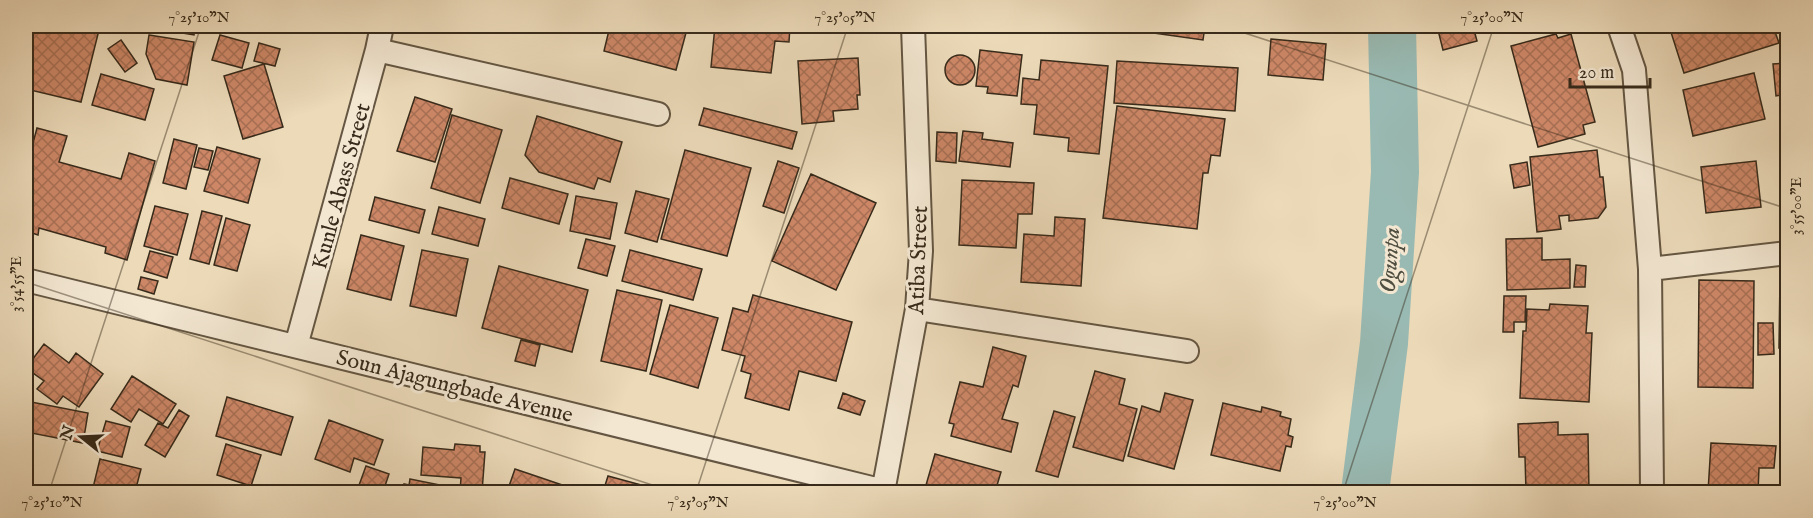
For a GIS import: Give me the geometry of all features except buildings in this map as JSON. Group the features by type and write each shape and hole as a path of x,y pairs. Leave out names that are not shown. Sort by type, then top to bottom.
{"street":[{"name":"Kunle Abass Street","path":"296,346 382,26"},
{"name":"Atiba Street","path":"884,492 917,309 921,251 913,26"},
{"path":"1619,26 1634,70 1650,269 1652,492"},
{"path":"377,50 658,114"},
{"path":"1650,269 1788,254"},
{"name":"Soun Ajagungbade Avenue","path":"26,279 884,492"},
{"path":"917,309 1187,351"}],"waterway":[{"name":"Ogunpa","path":"1365,492 1384,343 1395,172 1392,26"}]}
